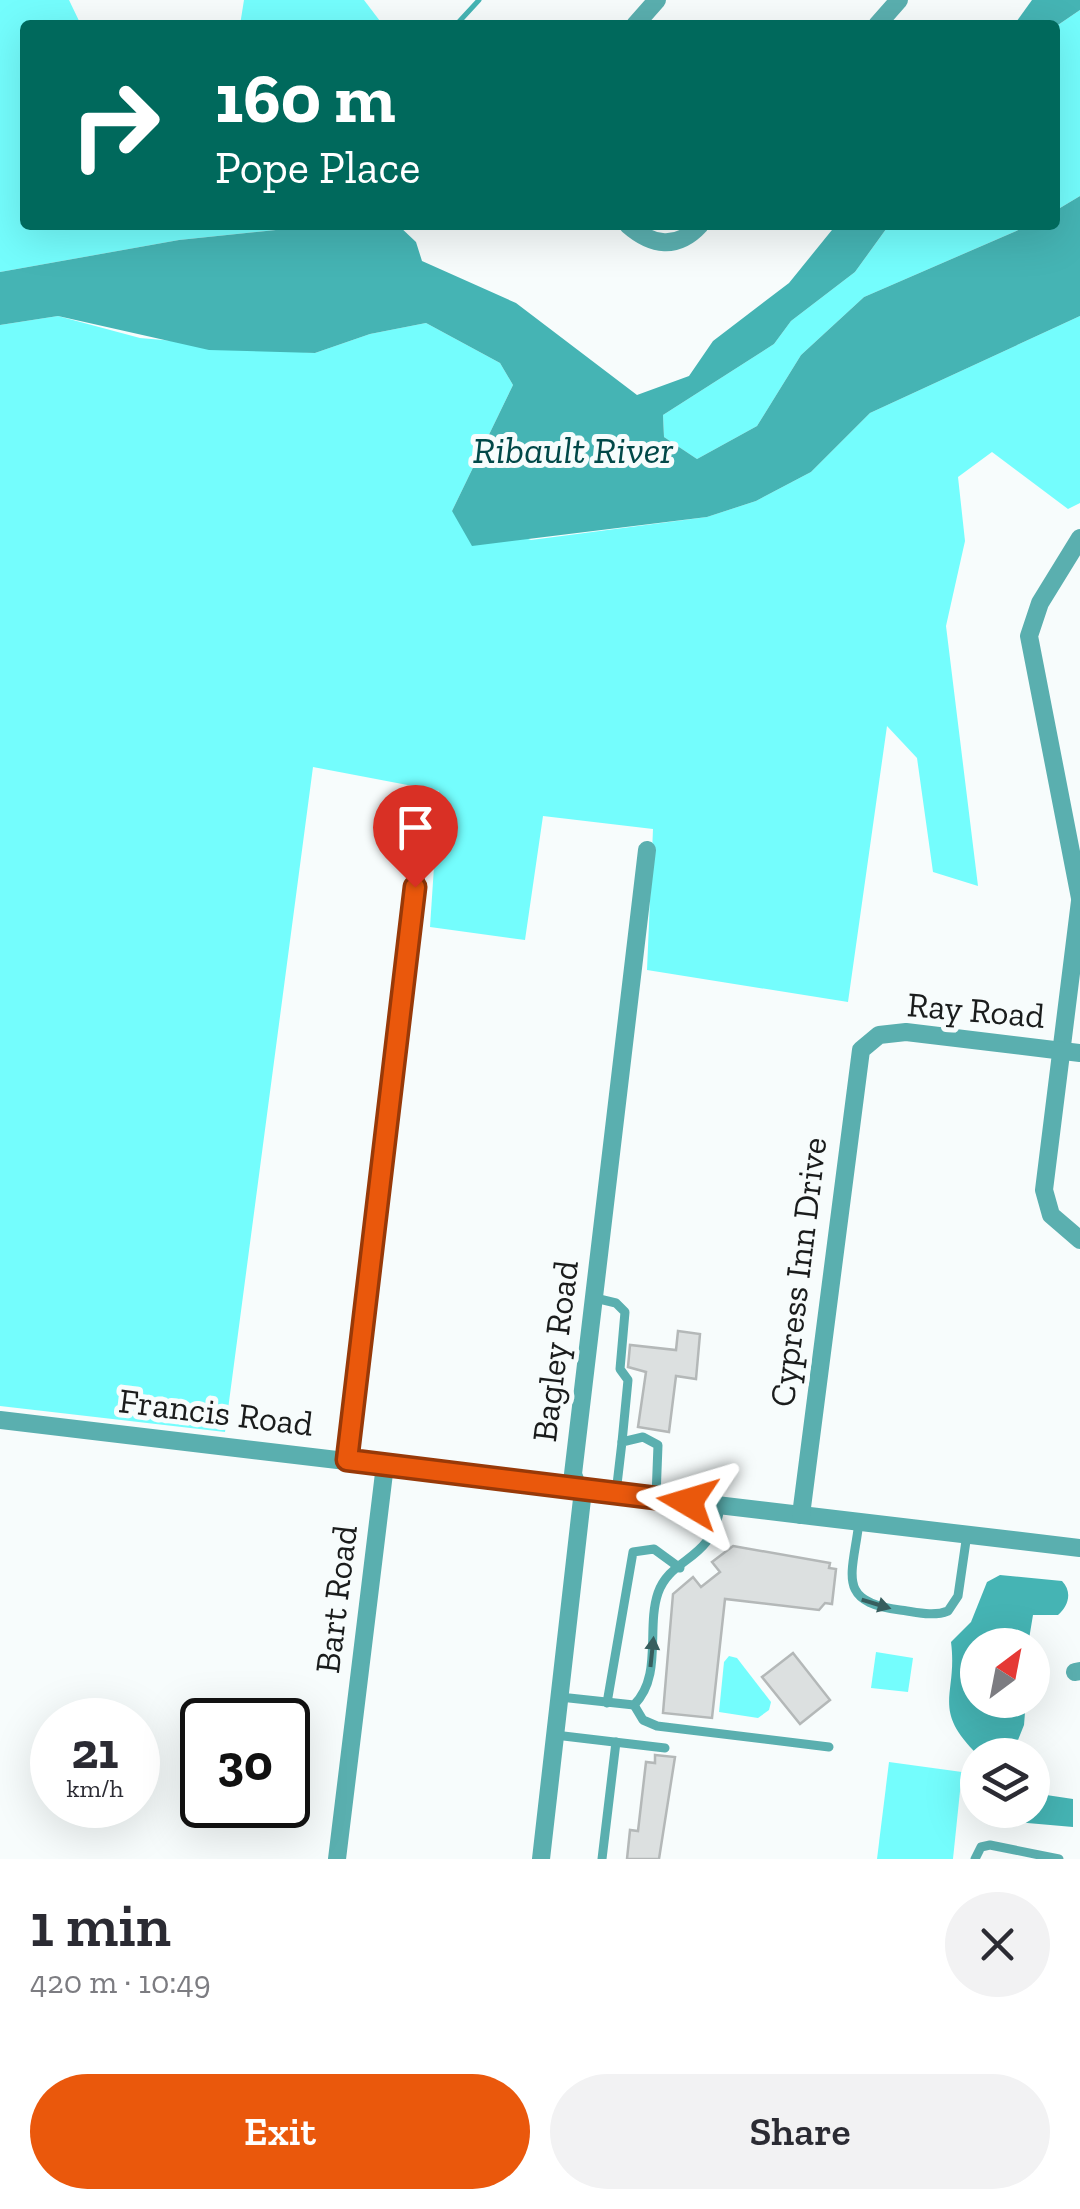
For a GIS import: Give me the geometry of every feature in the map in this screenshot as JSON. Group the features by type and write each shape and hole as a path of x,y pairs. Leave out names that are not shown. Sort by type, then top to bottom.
{"street":[{"path":"639,20 657,0"},
{"path":"881,20 899,0"},
{"path":"637,230 664,244 677,243 694,230"},
{"path":"1080,538 1040,603 1029,636 1079,890 1071,1052 1044,1190 1050,1214 1080,1240"},
{"path":"347,1460 424,810"},
{"name":"Bagley Road","path":"541,1859 582,1499 573,1474 647,850"},
{"name":"Ray Road","path":"868,1040 906,1032 1071,1052"},
{"name":"Cypress Inn Drive","path":"801,1515 856,1062 868,1040"},
{"name":"Francis Road","path":"0,1420 1080,1548"},
{"name":"Bart Road","path":"337,1859 385,1465"}],"lane":[{"path":"595,1298 616,1303 625,1312 620,1369 628,1380 616,1492"},
{"path":"622,1442 637,1436 658,1445 656,1498"},
{"path":"634,1705 649,1677 658,1592 710,1542 720,1506"},
{"path":"858,1522 851,1583 858,1598 874,1607 932,1614 948,1611 958,1596 968,1534"},
{"path":"607,1704 632,1552 654,1549 680,1568"},
{"path":"560,1697 634,1705"},
{"path":"634,1705 644,1720 657,1726 829,1747"},
{"path":"556,1735 665,1748"},
{"path":"602,1859 616,1742"},
{"path":"975,1859 980,1847 990,1846 1052,1854 1059,1859"}],"shaded area":[{"path":"0,0 69,0 79,20 20,20 20,230 276,230 179,240 0,272"},
{"path":"244,0 364,0 379,20 241,20"},
{"path":"1080,10 1080,196 1060,208 1060,24"},
{"path":"885,230 1018,230 864,297 801,355 757,426 697,459 664,437 663,415 774,344 791,321 855,272"},
{"path":"58,316 140,338 315,353 370,334 426,323 500,363 513,385 452,511 531,540 707,517 756,501 811,472 870,413 1080,316 1080,503 1068,509 992,452 958,477 965,541 946,626 978,886 933,872 917,758 887,726 848,1002 647,970 653,829 543,816 525,940 430,927 439,791 313,767 225,1432 0,1406 0,325"},
{"path":"876,1652 913,1658 908,1692 871,1688"},
{"path":"729,1656 737,1658 771,1702 769,1710 758,1718 719,1712 724,1662"},
{"path":"889,1762 960,1772 953,1859 877,1859"}],"water":[{"path":"1032,0 1080,0 1080,10 1060,24 1060,20 1018,20"},
{"name":"Ribault River","path":"1080,196 1080,316 870,413 811,472 756,501 707,517 472,546 452,511 513,385 500,363 426,323 370,334 315,353 209,350 58,316 0,325 0,272 179,240 276,230 403,230 416,242 422,261 516,303 637,395 689,376 713,341 789,283 832,230 885,230 855,272 791,321 774,344 663,415 664,437 697,459 757,426 801,355 864,297 1018,230 1060,230 1060,208"},
{"path":"1000,1575 1062,1581 1068,1599 1058,1615 1033,1615 1031,1628 965,1628 987,1582"},
{"path":"960,1633 960,1718 1025,1718 1019,1738 962,1738 950,1713 951,1642"},
{"path":"1050,1796 1073,1799 1073,1827 1050,1825"}],"building":[{"path":"678,1331 700,1334 696,1379 676,1376 669,1432 638,1427 646,1372 628,1367 630,1345 676,1350"},
{"path":"733,1546 830,1563 829,1568 836,1569 832,1604 825,1603 819,1610 725,1599 712,1718 663,1713 673,1594 693,1577 701,1587 720,1572 712,1562"},
{"path":"793,1653 830,1700 800,1724 762,1677"},
{"path":"655,1755 675,1757 659,1859 627,1859 630,1830 638,1831 646,1762 655,1763"}],"waterway":[{"path":"461,20 479,0"}],"route":[{"path":"415,887 347,1460 688,1502"}]}
